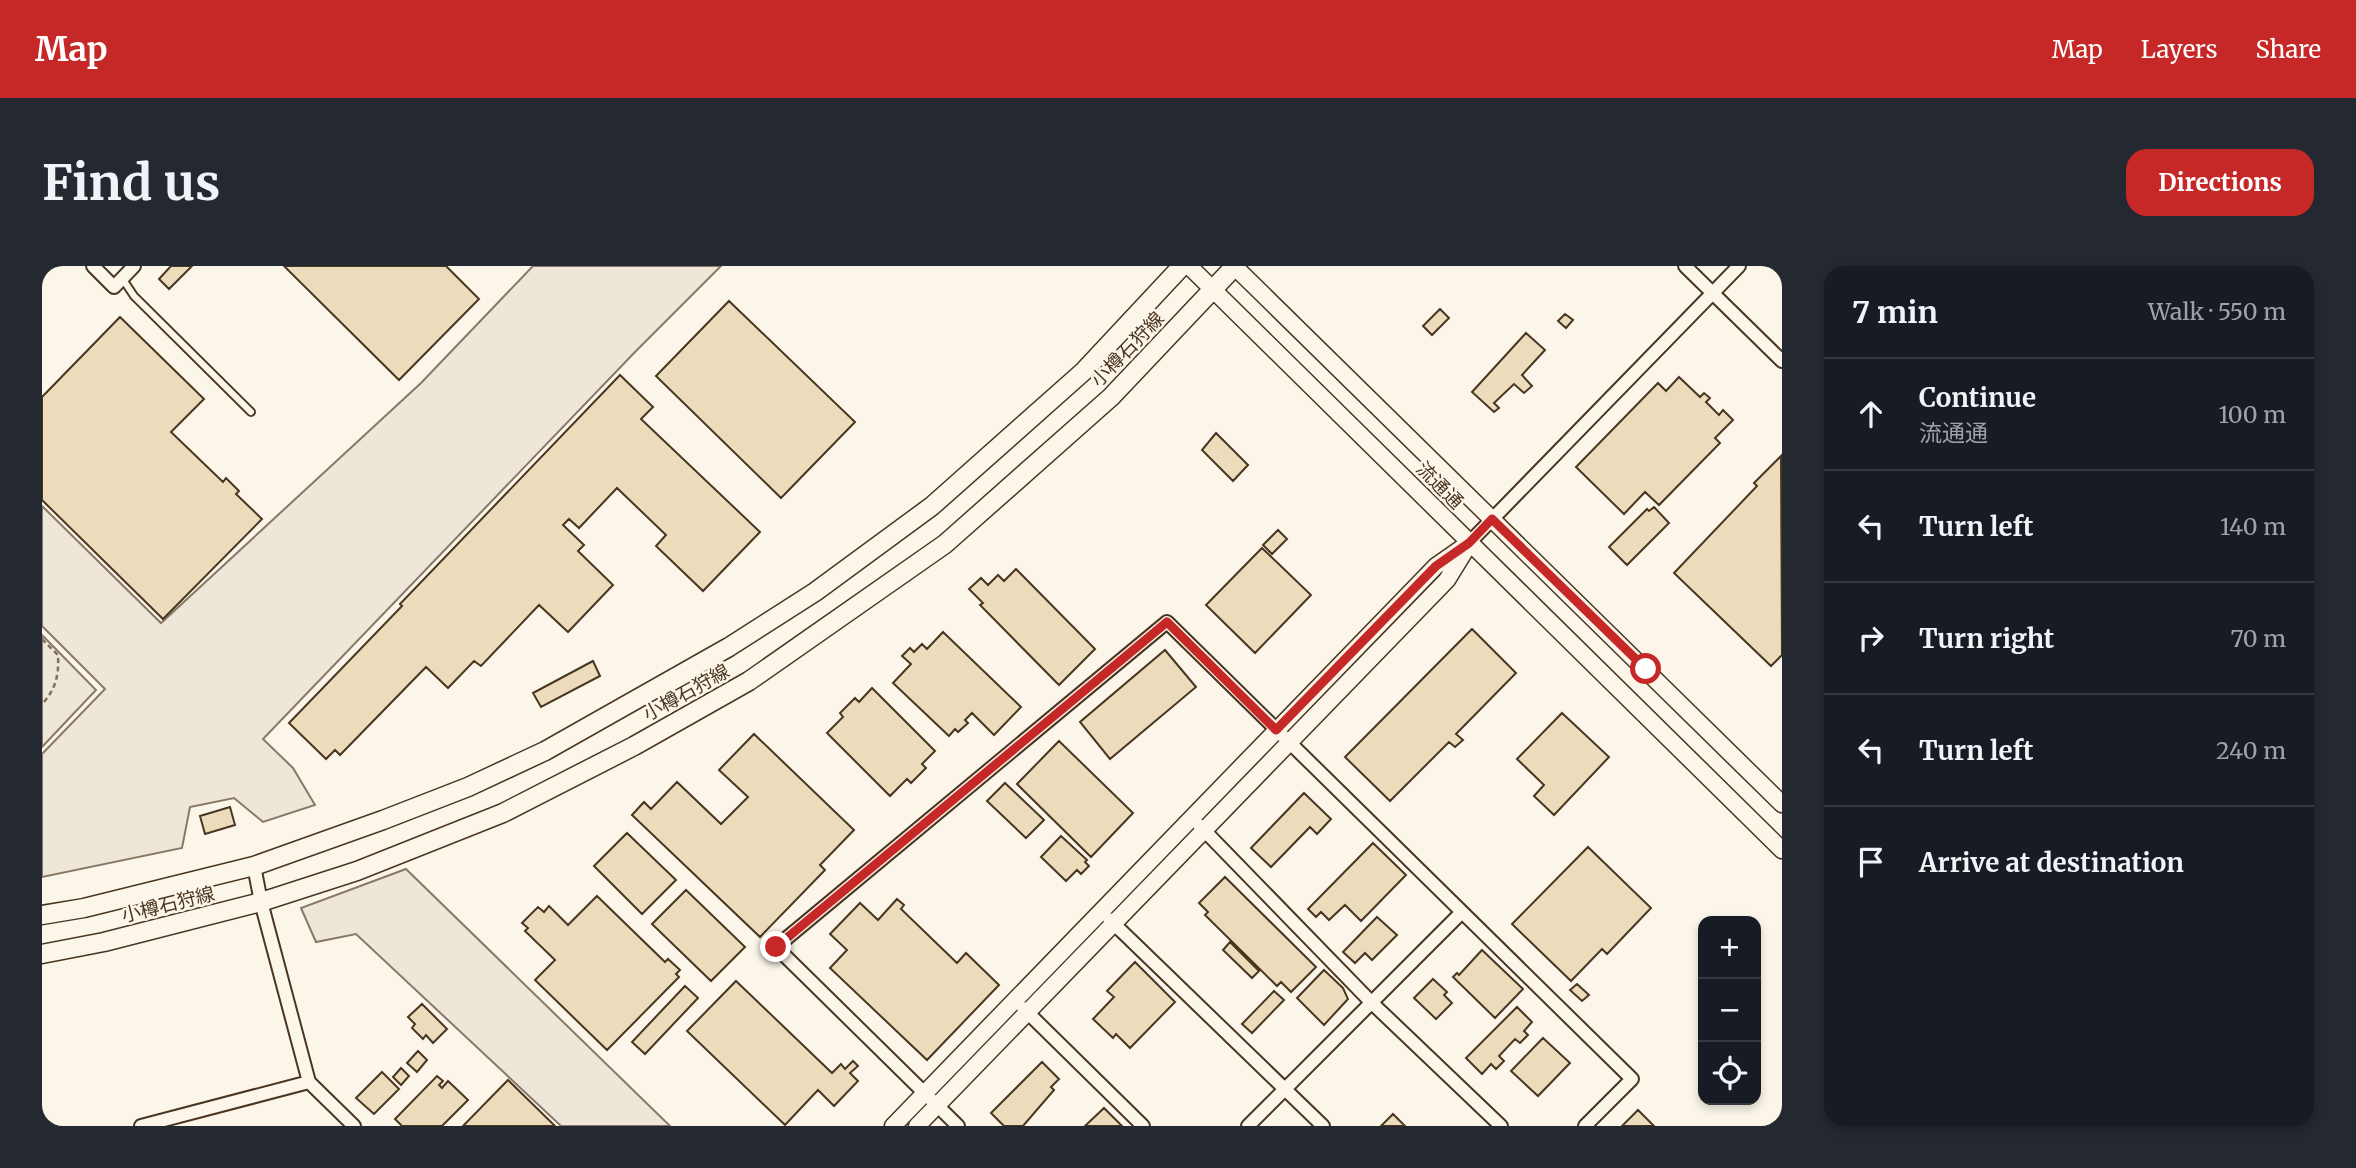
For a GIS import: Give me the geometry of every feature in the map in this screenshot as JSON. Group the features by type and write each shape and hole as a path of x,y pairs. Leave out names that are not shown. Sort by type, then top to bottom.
{"main road":[{"name":"小樽石狩線","path":"42,915 84,908 254,866 443,797 545,751 729,647 815,592 932,506 1084,371 1182,266"},
{"name":"小樽石狩線","path":"42,954 104,942 261,902 357,871 503,813 634,746 749,681 945,544 1111,397 1234,266"}],"street":[{"path":"93,266 114,286 134,266"},
{"name":"流通通","path":"1189,266 1782,850"},
{"name":"流通通","path":"1234,266 1782,804"},
{"path":"1685,266 1782,360"},
{"path":"892,1126 1436,566 1469,543 1739,266"},
{"path":"916,1126 1447,580 1469,543"},
{"path":"958,1126 776,947 1167,622 1632,1079 1586,1126"},
{"path":"1191,818 1372,1003 1501,1126"},
{"path":"254,866 309,1083 354,1126"},
{"path":"1100,912 1323,1126"},
{"path":"1248,1126 1462,912"},
{"path":"1014,1001 1143,1126"},
{"path":"141,1126 309,1083"}],"lane":[{"path":"122,278 134,296 251,412"}],"path":[{"path":"42,639 58,655 52,693 42,704"}],"shaded area":[{"path":"533,266 721,266 263,739 293,768 315,805 263,822 234,798 190,807 182,848 42,877 42,754 105,689 42,626 42,506 161,623 421,383"},
{"path":"42,635 96,690 42,747"},
{"path":"406,869 670,1126 561,1126 356,934 316,942 301,908"}],"building":[{"path":"171,266 192,266 169,289 159,279"},
{"path":"284,266 446,266 479,299 399,380"},
{"path":"729,301 855,422 781,498 656,376"},
{"path":"1440,309 1449,318 1432,335 1423,326"},
{"path":"1565,314 1573,320 1566,328 1558,321"},
{"path":"120,317 204,399 171,432 223,482 226,478 239,491 236,494 262,519 163,619 42,500 42,397"},
{"path":"1526,333 1545,350 1522,375 1532,386 1524,393 1514,384 1494,403 1499,408 1494,412 1472,392"},
{"path":"620,375 653,407 641,419 760,532 703,591 656,546 666,535 617,488 579,528 569,519 563,525 584,545 578,551 613,585 568,632 539,605 481,666 474,661 448,688 426,667 340,755 335,750 326,759 289,723"},
{"path":"1679,377 1700,397 1704,393 1710,398 1706,402 1719,415 1723,410 1733,420 1715,438 1720,443 1659,505 1645,492 1624,514 1576,467 1658,383 1666,391"},
{"path":"1216,433 1248,465 1233,481 1202,450"},
{"path":"1781,456 1782,655 1771,666 1674,573 1757,486 1754,483"},
{"path":"1654,507 1669,523 1627,565 1609,547 1647,509 1649,511"},
{"path":"1278,530 1287,539 1272,554 1263,545"},
{"path":"1262,548 1311,595 1255,653 1206,605"},
{"path":"1016,569 1095,649 1059,685 980,605 983,603 969,589 981,578 988,585 998,575 1004,581"},
{"path":"1472,629 1516,673 1456,734 1463,740 1455,747 1449,742 1390,801 1345,757"},
{"path":"943,632 1021,707 994,735 972,713 965,720 968,723 958,732 955,729 949,736 893,683 911,664 902,656 910,648 914,652 922,644 927,649"},
{"path":"1165,650 1196,687 1110,759 1080,722"},
{"path":"593,661 600,676 541,707 533,693"},
{"path":"872,688 935,751 922,764 926,768 911,783 907,779 890,796 827,733 843,717 840,713 855,698 859,702"},
{"path":"1562,713 1609,757 1554,815 1534,796 1544,785 1517,759"},
{"path":"754,734 854,830 820,865 825,870 760,937 632,815 644,802 651,809 677,782 721,824 748,797 719,770"},
{"path":"1059,741 1133,813 1091,857 1017,784"},
{"path":"1005,783 1044,820 1026,838 987,801"},
{"path":"1304,793 1331,819 1317,834 1310,827 1271,867 1251,848"},
{"path":"230,807 235,825 205,834 200,816"},
{"path":"627,833 676,880 642,914 594,866"},
{"path":"1061,836 1087,860 1085,862 1089,866 1081,874 1077,870 1066,881 1041,857"},
{"path":"1373,843 1406,875 1361,921 1345,905 1329,920 1321,912 1316,917 1308,909"},
{"path":"1588,847 1651,908 1607,954 1602,949 1571,981 1512,924"},
{"path":"1225,877 1316,967 1291,992 1281,982 1277,986 1205,915 1208,912 1199,903"},
{"path":"686,890 745,947 711,981 652,924"},
{"path":"597,896 665,962 668,959 680,970 676,974 679,977 607,1050 535,980 555,960 525,931 528,928 522,923 538,907 544,912 549,906 568,925"},
{"path":"897,899 904,905 901,909 957,963 966,953 999,985 927,1060 830,968 847,950 830,934 860,903 878,920"},
{"path":"1377,917 1397,935 1372,960 1365,953 1355,963 1343,952"},
{"path":"1230,942 1259,971 1252,978 1223,950"},
{"path":"1482,950 1523,989 1495,1018 1453,977 1457,973 1459,975"},
{"path":"1135,962 1175,1002 1130,1048 1116,1034 1113,1038 1093,1019 1114,997 1107,991"},
{"path":"1324,970 1343,988 1348,999 1324,1025 1297,998"},
{"path":"1433,979 1447,992 1444,995 1452,1003 1436,1019 1414,998"},
{"path":"736,981 832,1073 841,1064 845,1069 853,1061 858,1066 850,1073 858,1081 834,1106 818,1090 785,1125 687,1031"},
{"path":"1577,984 1589,995 1582,1001 1570,990"},
{"path":"685,986 698,998 645,1054 632,1042"},
{"path":"1274,991 1284,1000 1252,1033 1242,1024"},
{"path":"422,1004 447,1029 433,1043 426,1035 423,1039 412,1028 415,1024 408,1017"},
{"path":"1517,1007 1532,1022 1524,1031 1528,1035 1520,1043 1515,1039 1499,1056 1504,1061 1496,1069 1491,1064 1482,1074 1466,1058"},
{"path":"1543,1038 1570,1063 1538,1096 1511,1071"},
{"path":"418,1051 427,1060 417,1072 407,1063"},
{"path":"1042,1062 1059,1079 1051,1087 1054,1090 1023,1126 1004,1126 991,1113"},
{"path":"401,1068 409,1076 401,1085 393,1077"},
{"path":"382,1072 399,1089 374,1114 356,1098"},
{"path":"437,1076 443,1081 439,1085 442,1088 448,1081 468,1100 442,1126 402,1126 395,1119"},
{"path":"508,1080 555,1126 463,1126"},
{"path":"1104,1108 1122,1126 1085,1126"},
{"path":"1638,1110 1654,1126 1622,1126"},
{"path":"1393,1114 1405,1126 1381,1126"}],"route":[{"path":"776,947 1167,622 1276,730 1436,566 1469,543 1492,519 1646,669"}]}
